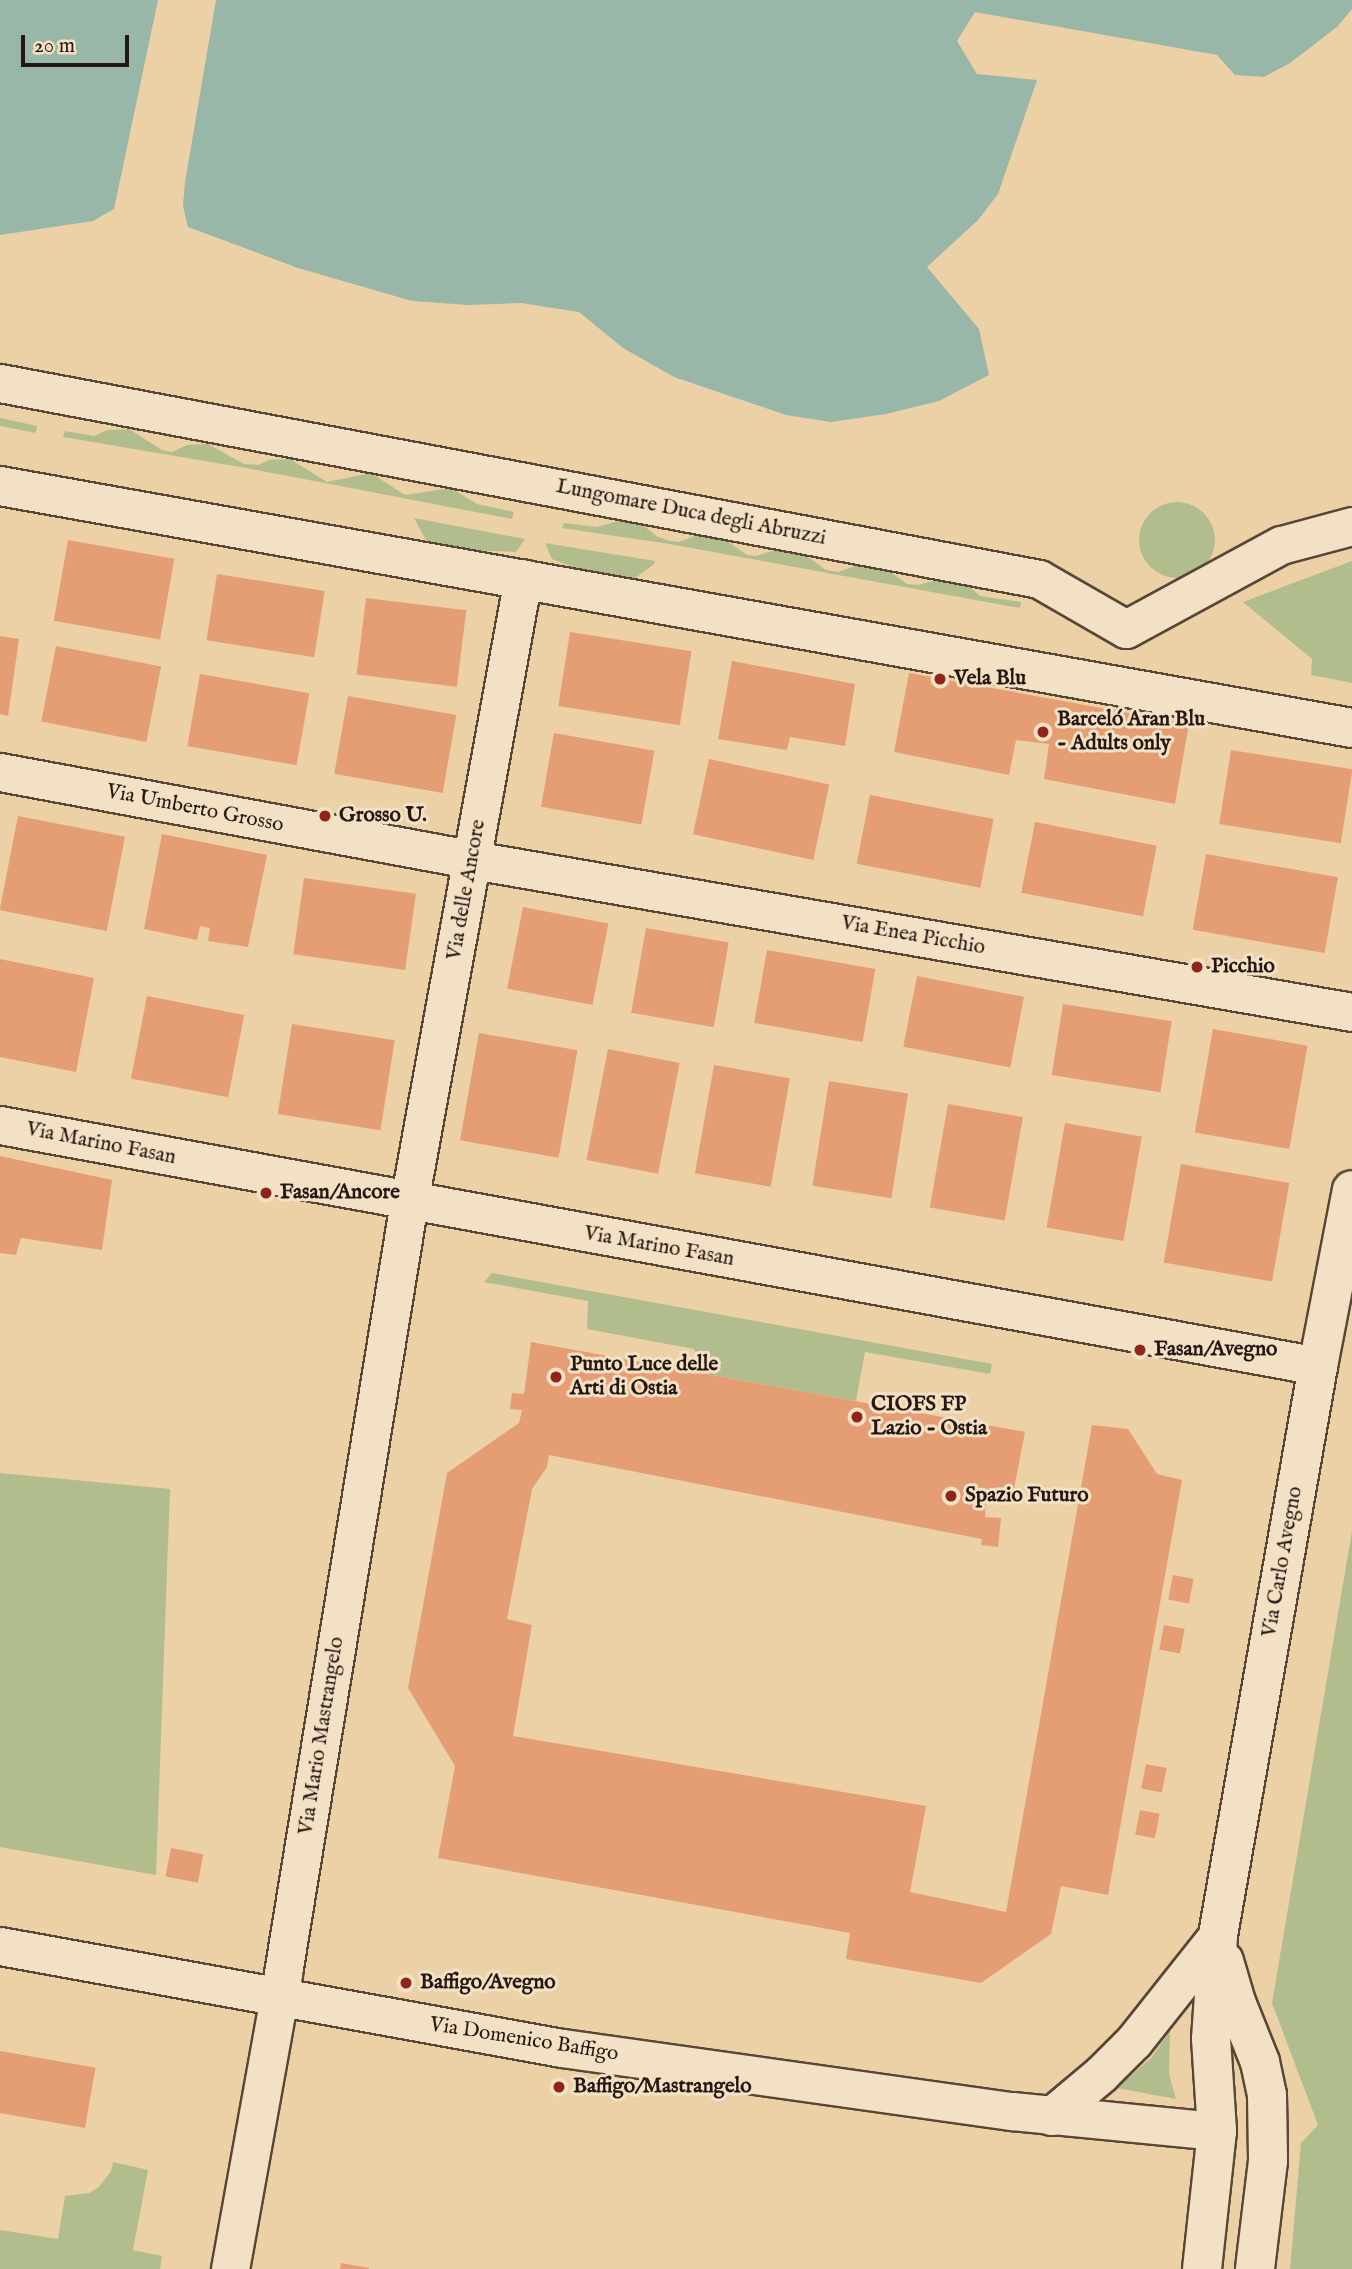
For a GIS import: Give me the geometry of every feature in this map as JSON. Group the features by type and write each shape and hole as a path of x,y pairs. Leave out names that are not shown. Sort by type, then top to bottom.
{"street":[{"name":"Lungomare Duca degli Abruzzi","path":"0,383 1039,579 1126,629 1281,545 1352,526"},
{"path":"0,486 1352,728"},
{"name":"Via delle Ancore","path":"409,1202 523,578"},
{"name":"Via Umberto Grosso","path":"0,772 473,860"},
{"name":"Via Enea Picchio","path":"473,860 1352,1012"},
{"name":"Via Marino Fasan","path":"0,1125 409,1202 1318,1366"},
{"name":"Via Carlo Avegno","path":"1202,2269 1217,2131 1211,2039 1218,1935 1318,1366 1352,1190"},
{"name":"Via Mario Mastrangelo","path":"230,2269 279,1998 409,1202"},
{"path":"1051,2116 1101,2074 1134,2041 1218,1935"},
{"name":"Via Carlo Avegno","path":"1218,1935 1228,1979 1263,2073 1268,2113 1268,2161 1255,2269"},
{"name":"Via Domenico Baffigo","path":"0,1945 562,2048 1051,2116 1217,2131"},
{"path":"1217,2131 1247,2145 1268,2161"}],"green space":[{"path":"0,418 37,426 36,433 0,426"},
{"path":"129,429 162,450 172,452 187,445 208,444 244,464 258,465 269,460 290,459 327,482 371,473 405,495 451,488 477,504 514,512 512,519 246,468 63,437 65,431 94,436 107,430"},
{"path":"1177,502 1192,505 1204,513 1212,525 1215,540 1212,555 1204,567 1192,575 1177,578 1162,575 1150,567 1142,555 1139,540 1142,525 1150,513 1162,505"},
{"path":"414,518 525,539 516,552 469,550 433,553"},
{"path":"622,520 640,523 658,537 670,541 679,542 703,533 721,537 747,555 756,556 781,548 798,550 826,570 838,572 864,563 882,566 907,584 918,585 944,578 962,580 980,596 1021,602 1020,608 669,544 562,528 564,523 596,527"},
{"path":"545,543 655,561 624,586 552,559"},
{"path":"1352,561 1352,683 1311,675 1312,659 1243,602"},
{"path":"492,1273 992,1364 990,1374 865,1352 856,1401 707,1374 694,1349 587,1329 588,1301 484,1282"},
{"path":"0,1473 170,1489 156,1875 0,1847"},
{"path":"1352,1531 1352,2269 1290,2269 1301,2143 1318,2125 1272,2003"},
{"path":"1170,2031 1169,2074 1176,2099 1117,2088 1151,2058"},
{"path":"113,2162 148,2170 133,2250 162,2256 160,2269 0,2269 0,2230 58,2239 65,2196 89,2193 99,2187 111,2171"}],"shaded area":[{"path":"0,0 158,0 114,209 93,221 0,235"},
{"path":"216,0 1352,0 1352,9 1337,27 1290,63 1264,77 1235,75 1217,55 975,12 957,41 977,74 1037,80 998,194 978,220 927,267 979,329 989,375 939,401 886,414 831,422 786,415 674,377 623,348 579,312 521,303 468,305 412,301 298,268 188,227 183,206 185,182"}],"building":[{"path":"68,540 174,559 160,640 54,621"},
{"path":"217,574 325,591 314,657 207,640"},
{"path":"366,598 466,610 457,687 357,674"},
{"path":"570,632 691,651 680,725 558,706"},
{"path":"0,636 19,639 8,716 0,714"},
{"path":"56,646 161,666 146,742 41,722"},
{"path":"732,661 855,684 845,746 790,737 787,750 718,739"},
{"name":"Barceló Aran Blu - Adults only","path":"909,673 1189,724 1175,804 1044,779 1049,744 1016,740 1009,775 894,752"},
{"path":"200,674 309,693 297,765 187,746"},
{"path":"348,696 456,715 443,793 334,774"},
{"path":"554,733 654,751 641,825 541,807"},
{"path":"1231,750 1352,769 1341,843 1219,824"},
{"path":"709,759 829,785 813,860 693,834"},
{"path":"870,795 994,819 980,888 857,864"},
{"path":"18,816 125,837 107,931 0,910"},
{"path":"1035,822 1157,846 1143,916 1021,893"},
{"path":"162,834 267,855 248,947 208,941 210,928 200,926 197,940 144,929"},
{"path":"1206,854 1338,877 1325,953 1193,930"},
{"path":"304,878 416,894 405,970 293,954"},
{"path":"523,907 608,924 593,1005 507,988"},
{"path":"646,928 729,943 714,1027 631,1013"},
{"path":"767,950 875,969 862,1042 754,1023"},
{"path":"0,959 94,978 76,1072 0,1057"},
{"path":"917,976 1024,997 1010,1067 903,1047"},
{"path":"147,996 244,1015 228,1097 131,1078"},
{"path":"1063,1004 1172,1021 1160,1092 1052,1075"},
{"path":"292,1024 395,1040 380,1130 278,1114"},
{"path":"1213,1029 1308,1046 1289,1149 1195,1132"},
{"path":"479,1033 577,1050 559,1158 460,1140"},
{"path":"608,1049 680,1063 658,1174 586,1160"},
{"path":"714,1065 790,1078 771,1187 695,1173"},
{"path":"829,1081 908,1094 891,1198 812,1186"},
{"path":"948,1104 1023,1117 1005,1221 930,1207"},
{"path":"1065,1123 1142,1137 1123,1241 1047,1227"},
{"path":"0,1156 112,1180 102,1250 21,1238 16,1255 0,1253"},
{"path":"1181,1164 1289,1183 1272,1282 1164,1262"},
{"path":"531,1342 1025,1432 1011,1504 986,1500 985,1517 1001,1518 998,1547 981,1545 982,1539 549,1455 547,1467 532,1489 507,1619 532,1625 513,1736 926,1806 910,1892 1006,1912 1092,1425 1128,1429 1157,1474 1182,1480 1108,1895 1061,1886 1051,1934 981,1983 846,1959 850,1933 438,1858 455,1766 408,1688 447,1473 519,1423 522,1410 510,1409 512,1393 524,1394"},
{"path":"1173,1575 1194,1579 1189,1604 1168,1600"},
{"path":"1164,1625 1185,1629 1180,1654 1159,1650"},
{"path":"1146,1764 1167,1768 1162,1793 1141,1789"},
{"path":"1140,1810 1160,1814 1155,1838 1135,1835"},
{"path":"171,1848 203,1854 198,1883 165,1876"},
{"path":"0,2051 96,2068 85,2128 0,2113"},
{"path":"341,2263 369,2268 369,2269 340,2269"}],"place":[{"name":"Vela Blu","path":"940,679"},
{"name":"Barceló Aran Blu - Adults only","path":"1043,732"},
{"name":"Grosso U.","path":"325,816"},
{"name":"Picchio","path":"1197,967"},
{"name":"Fasan/Ancore","path":"266,1193"},
{"name":"Fasan/Avegno","path":"1140,1350"},
{"name":"Punto Luce delle Arti di Ostia","path":"556,1377"},
{"name":"CIOFS FP Lazio - Ostia","path":"857,1417"},
{"name":"Spazio Futuro","path":"951,1496"},
{"name":"Baffigo/Avegno","path":"406,1983"},
{"name":"Baffigo/Mastrangelo","path":"559,2087"}]}
